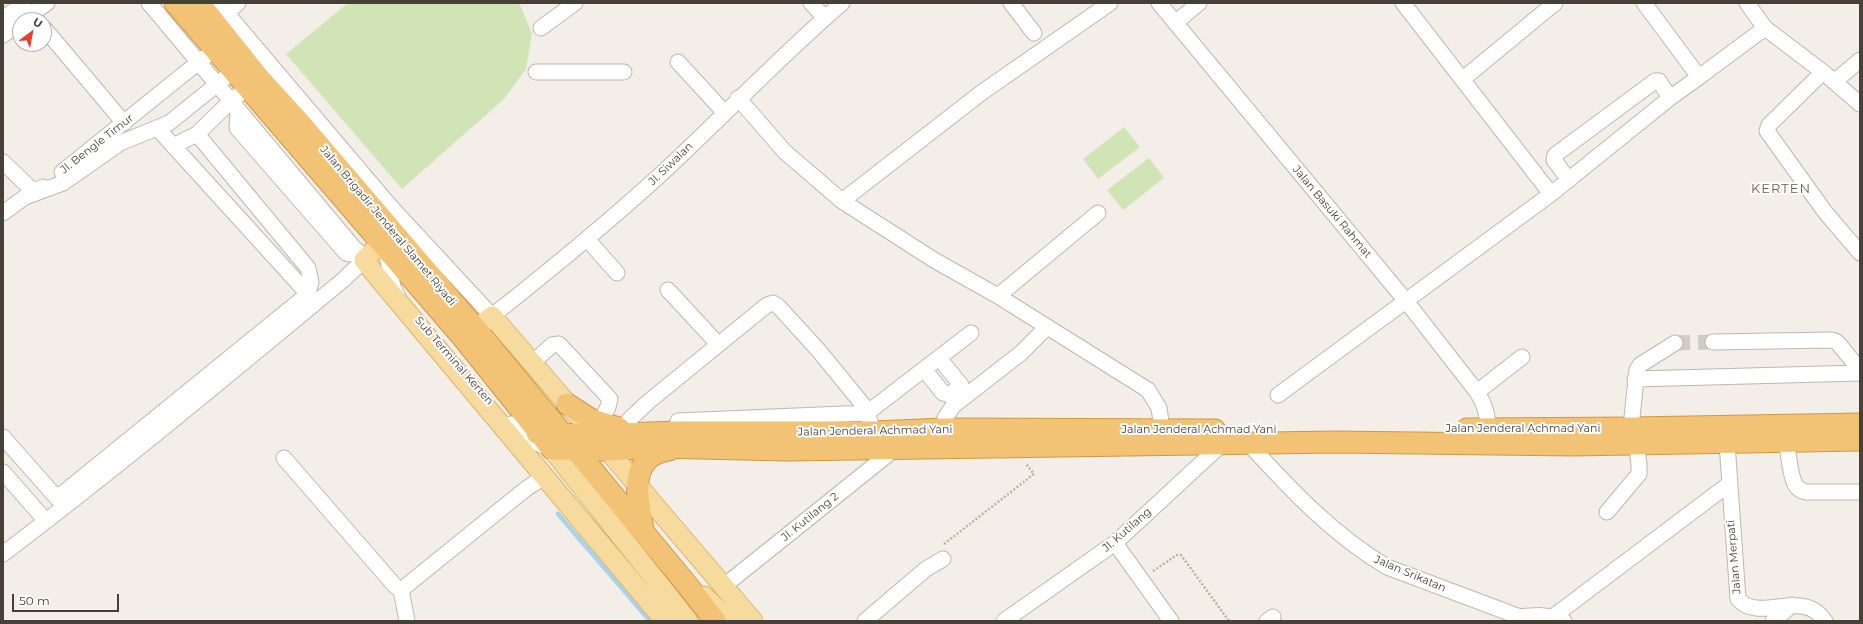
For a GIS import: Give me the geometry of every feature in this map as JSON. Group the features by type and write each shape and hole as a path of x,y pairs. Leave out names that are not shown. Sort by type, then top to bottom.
{"highway":[{"name":"Jalan Brigadir Jenderal Slamet Riyadi","path":"175,3 201,60 239,66 259,77 476,329 557,441"},
{"name":"Jalan Brigadir Jenderal Slamet Riyadi","path":"199,3 239,66"},
{"name":"Jalan Brigadir Jenderal Slamet Riyadi","path":"259,77 316,166 464,340 538,433 557,441"},
{"path":"567,404 583,415 596,429"},
{"name":"Jalan Jenderal Achmad Yani","path":"787,441 807,424 874,432 1161,419 1238,430 1573,437 1633,430 1860,424"},
{"name":"Jalan Jenderal Achmad Yani","path":"557,441 596,429 655,447 737,425 766,425 787,441"},
{"name":"Jalan Jenderal Achmad Yani","path":"1633,430 1727,443 1860,440"},
{"name":"Jalan Jenderal Achmad Yani","path":"622,436 681,440 787,441 896,448 1336,442 1488,436"},
{"path":"577,450 622,436"},
{"path":"644,532 638,500 637,484 640,470 645,462 653,455 681,440"},
{"path":"557,441 577,450 715,621"}],"main road":[{"path":"384,246 359,259 380,281 665,621"},
{"path":"476,329 492,316 567,404"},
{"path":"622,436 637,484 753,621"},
{"path":"557,441 688,621"},
{"path":"688,586 706,598 730,621"}],"street":[{"path":"33,12 47,3"},
{"path":"61,503 191,406 343,280 359,259 217,86 201,60 148,3"},
{"path":"541,28 575,3"},
{"path":"811,3 825,18"},
{"name":"Jl. Siwalan","path":"492,316 587,239 660,175 738,98 842,3"},
{"path":"1011,3 1034,33"},
{"path":"842,201 981,93 1110,3"},
{"name":"Jalan Basuki Rahmat","path":"1159,3 1406,300 1481,399"},
{"path":"1175,23 1199,3"},
{"path":"1403,3 1551,194"},
{"path":"1463,79 1555,3"},
{"path":"1644,3 1699,77"},
{"path":"1747,3 1765,28 1860,104"},
{"path":"227,6 259,77 391,207 492,316"},
{"path":"3,35 12,28"},
{"path":"1278,395 1551,194 1670,98 1765,28"},
{"path":"52,38 124,123"},
{"name":"Jl. Bengle Timur","path":"3,162 31,189 36,190 124,123 201,60"},
{"path":"1860,60 1828,77 1769,125 1767,131 1825,212 1860,253"},
{"path":"678,62 724,112"},
{"path":"3,214 25,197 63,183 120,143 137,135 158,129 169,123 217,86 239,66"},
{"path":"536,72 624,72"},
{"path":"173,146 197,134 234,107 259,77"},
{"path":"1569,180 1557,166 1554,160 1555,155 1655,81 1659,81 1670,98"},
{"path":"738,98 785,152 842,201 934,260 998,296 1148,390 1161,419"},
{"path":"158,129 308,294"},
{"path":"3,554 46,521 61,503 308,294 311,282 308,268 197,134"},
{"path":"998,296 1098,213"},
{"path":"587,239 617,273"},
{"name":"Sub Terminal Kerten","path":"384,246 393,287 398,296 458,367 522,437 557,441"},
{"path":"668,290 718,344"},
{"path":"622,436 648,402 767,305 773,303 779,307 819,351 864,406 874,432"},
{"path":"944,429 946,418 953,406 1020,353 1047,326"},
{"path":"766,425 807,424 867,413 971,333"},
{"path":"1713,342 1832,340 1837,342 1860,370"},
{"path":"1607,512 1639,474 1639,464 1633,430 1635,379 1637,370 1640,365 1675,343"},
{"path":"532,363 552,345 559,344 610,399 596,429"},
{"path":"1488,436 1488,416 1481,399 1522,357"},
{"path":"924,369 943,393 949,396 961,385 939,358"},
{"path":"1635,379 1860,373"},
{"path":"3,437 61,503"},
{"path":"1787,442 1788,456 1795,484 1801,490 1806,492 1860,492"},
{"name":"Jalan Srikatan","path":"1248,443 1326,523 1367,555 1387,567 1519,619 1536,615 1559,619"},
{"name":"Jalan Merpati","path":"1727,443 1738,600 1744,606 1754,608 1792,605 1806,606 1818,613 1825,621"},
{"name":"Jl. Kutilang","path":"1004,621 1115,543 1222,444"},
{"name":"Jl. Kutilang 2","path":"724,586 896,448"},
{"path":"284,458 395,586 402,590"},
{"path":"3,472 46,521"},
{"path":"402,590 527,488 544,477"},
{"path":"1559,619 1729,484"},
{"path":"1115,543 1171,621"},
{"path":"865,621 926,569 943,552"},
{"path":"402,590 407,621"},
{"path":"1773,621 1792,605"}],"path":[{"path":"943,552 1034,474 1012,446"},
{"path":"1141,579 1177,555 1181,555 1229,621"}],"green space":[{"path":"348,3 519,3 532,33 526,69 504,99 402,189 286,54"},
{"path":"1124,127 1140,147 1098,179 1083,159"},
{"path":"1149,158 1164,178 1123,210 1107,190"}],"waterway":[{"path":"558,514 650,621"}],"tunnel":[{"path":"1675,343 1713,342"}],"district":[{"name":"KERTEN","path":"1781,189"}]}
